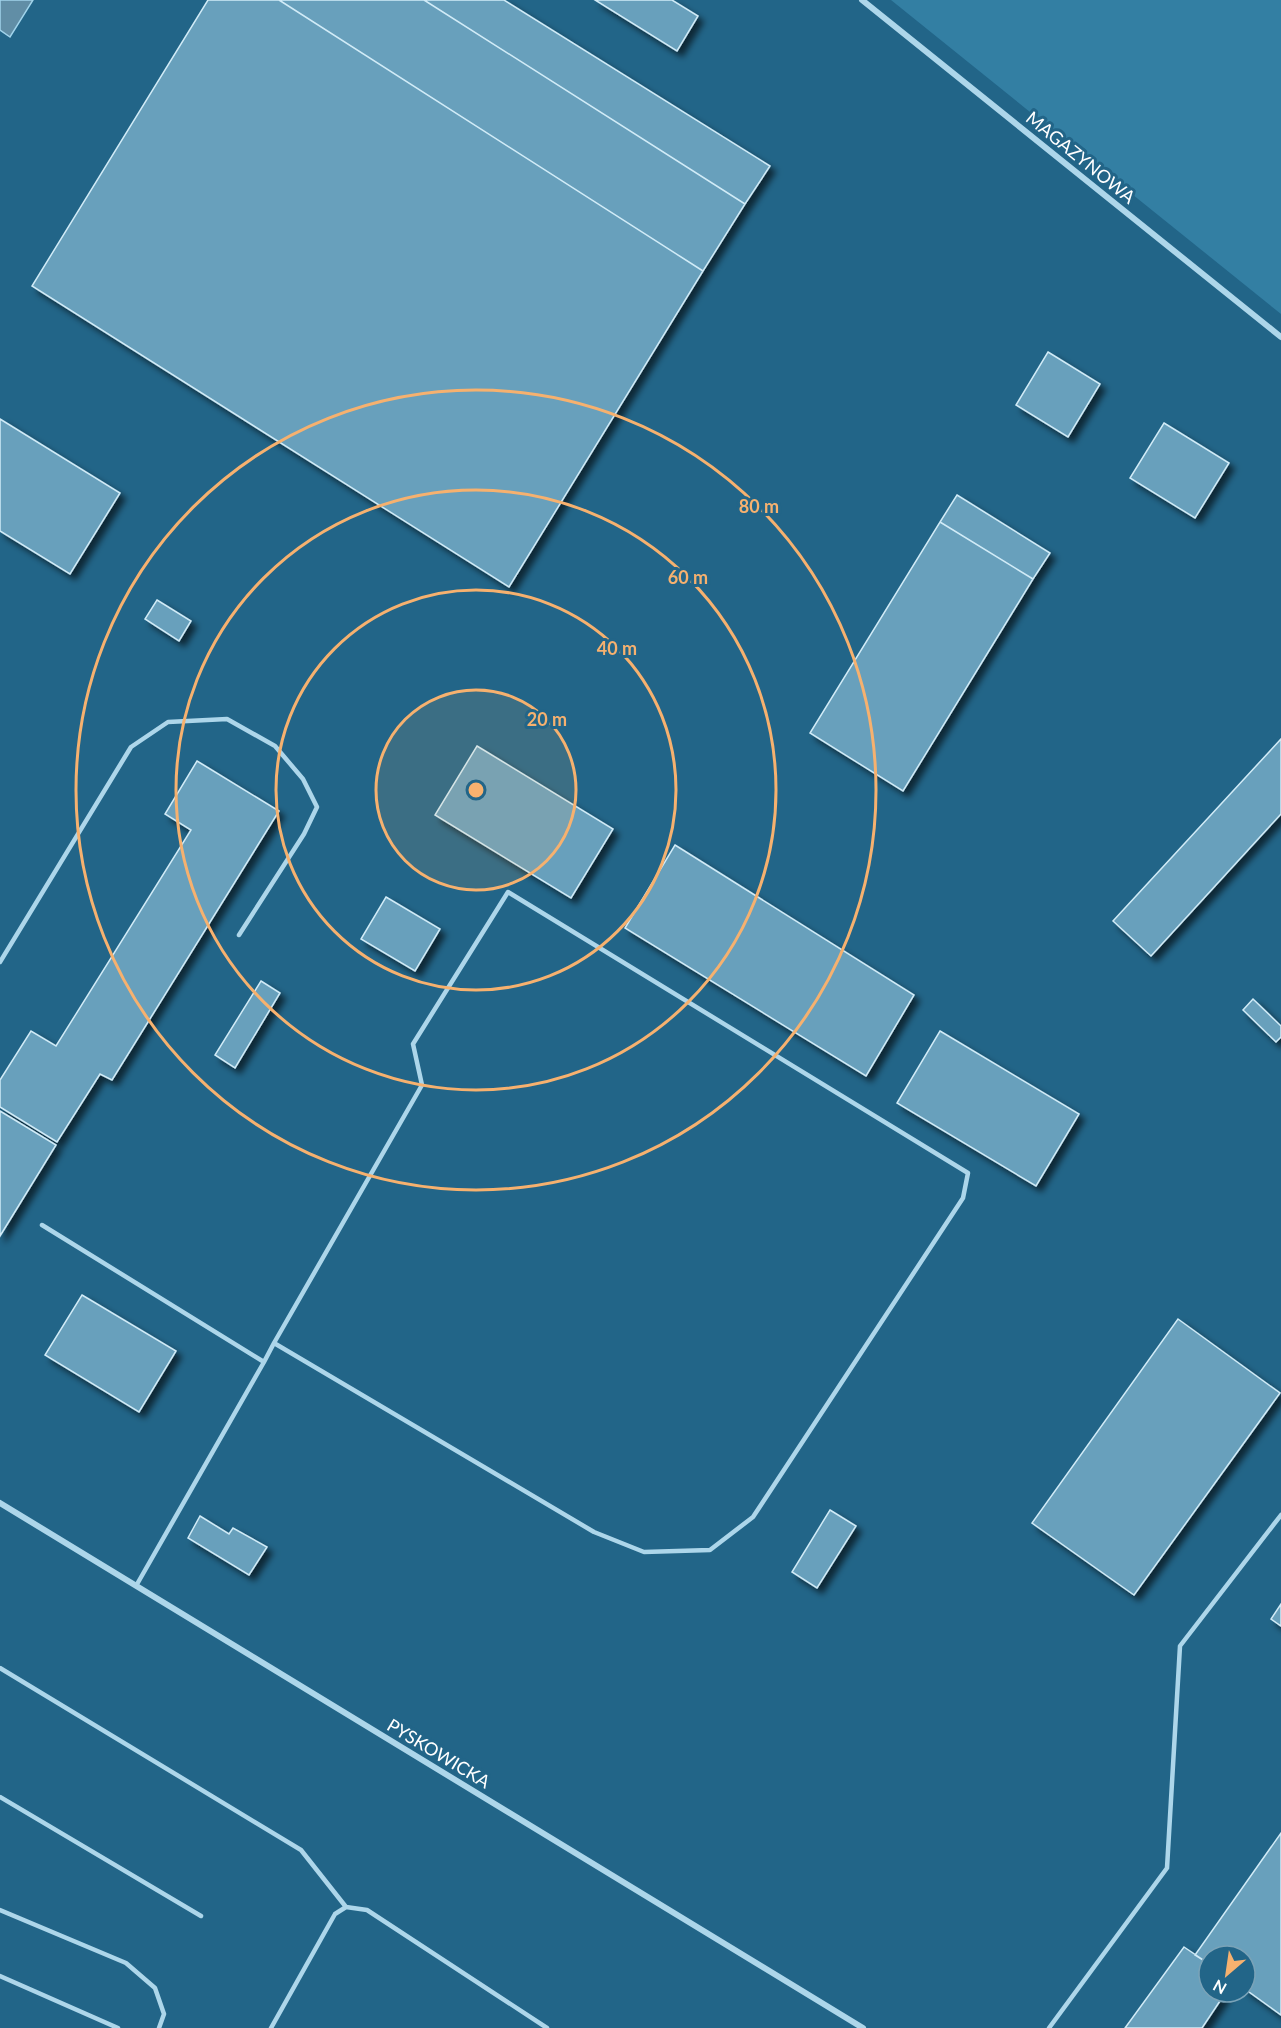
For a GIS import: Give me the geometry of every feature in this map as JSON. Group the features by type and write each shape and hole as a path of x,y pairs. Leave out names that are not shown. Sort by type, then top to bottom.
{"street":[{"name":"MAGAZYNOWA","path":"862,0 1281,337"},
{"name":"PYSKOWICKA","path":"0,1503 863,2028"}],"lane":[{"path":"0,962 131,747 168,722 227,719 274,746 303,779 317,807 304,834 239,935"},
{"path":"136,1586 274,1343 422,1085 413,1044 508,892 968,1173 963,1198 753,1517 710,1550 644,1552 594,1532 274,1343"},
{"path":"42,1225 264,1362"},
{"path":"1049,2028 1167,1868 1180,1646 1281,1515"},
{"path":"0,1668 301,1850 346,1907"},
{"path":"0,1797 201,1916"},
{"path":"271,2028 335,1914 346,1907 367,1910 547,2028"},
{"path":"0,1910 126,1963 155,1988 164,2014 159,2028"},
{"path":"0,1976 118,2028"}],"shaded area":[{"path":"0,0 33,0 10,37 0,30"},
{"path":"891,0 1281,0 1281,314"}],"building":[{"path":"208,0 279,0 703,271 509,587 32,286"},
{"path":"279,0 424,0 745,204 703,271"},
{"path":"424,0 504,0 770,166 745,204"},
{"path":"595,0 672,0 698,16 677,51"},
{"path":"1048,352 1100,384 1068,437 1016,405"},
{"path":"0,419 120,493 70,574 0,531"},
{"path":"1164,423 1229,463 1195,518 1130,478"},
{"path":"957,495 1050,553 1033,579 940,522"},
{"path":"940,522 1033,579 903,791 810,733"},
{"path":"157,600 191,621 179,641 145,619"},
{"path":"1281,739 1281,814 1151,956 1113,921"},
{"path":"477,746 613,829 571,898 435,815"},
{"path":"197,761 279,811 112,1080 100,1074 57,1142 0,1107 0,1080 31,1031 56,1046 191,830 165,814"},
{"path":"675,845 914,995 866,1076 625,928"},
{"path":"386,897 440,929 415,971 361,939"},
{"path":"261,981 280,993 235,1068 215,1055"},
{"path":"1253,999 1281,1026 1281,1037 1276,1042 1243,1010"},
{"path":"940,1031 1079,1114 1036,1186 897,1103"},
{"path":"0,1111 56,1145 0,1236"},
{"path":"82,1295 176,1351 139,1412 45,1355"},
{"path":"1178,1319 1280,1393 1134,1595 1032,1523"},
{"path":"830,1510 856,1526 817,1588 792,1572"},
{"path":"200,1516 229,1534 233,1528 267,1547 249,1575 188,1538"},
{"path":"1281,1604 1281,1626 1271,1619"},
{"path":"1281,1833 1281,2015 1257,1998 1257,1944 1203,1944"},
{"path":"1184,1947 1197,1956 1197,2004 1218,2004 1202,2028 1125,2028"}]}
